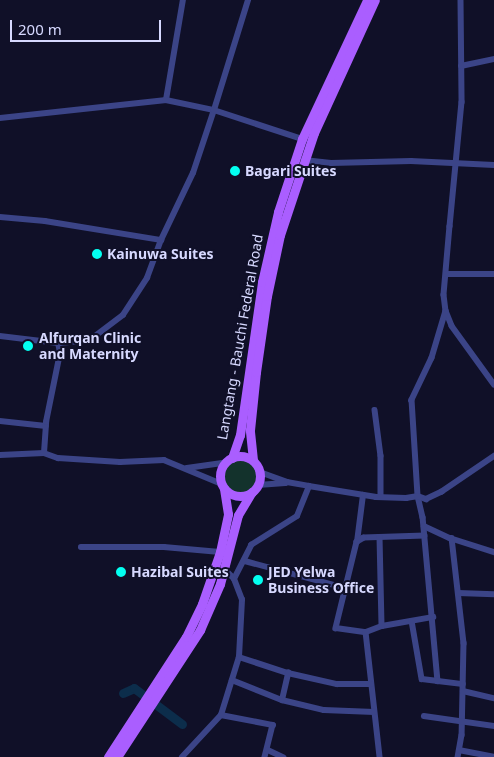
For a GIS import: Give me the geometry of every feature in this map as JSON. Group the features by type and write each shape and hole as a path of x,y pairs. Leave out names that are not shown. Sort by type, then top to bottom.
{"main road":[{"name":"Langtang - Bauchi Federal Road","path":"228,460 240,435 259,298 269,245 302,139 367,0"},
{"name":"Langtang - Bauchi Federal Road","path":"253,460 250,430 267,296 280,235 304,160 375,0"},
{"path":"108,757 146,707 200,630 224,569 238,515 255,488 260,472 253,460 240,456 228,460 220,471 228,514 220,552 211,581 192,626 154,695"},
{"path":"223,486 235,495 244,495 255,488"},
{"path":"117,757 146,707"}],"street":[{"path":"166,100 183,0"},
{"path":"0,336 58,343 90,340 123,315 147,278 161,240 193,173 248,0"},
{"path":"438,681 424,526 418,496 412,400 432,358 446,311 446,274 462,102 461,0"},
{"path":"461,66 494,59"},
{"path":"0,118 166,100 214,110 302,139"},
{"path":"304,160 331,163 411,161 494,164"},
{"path":"0,217 45,221 161,240"},
{"path":"446,274 494,274"},
{"path":"446,311 452,326 494,384"},
{"path":"44,453 46,426 60,353 58,343"},
{"path":"375,410 381,456 381,497"},
{"path":"0,420 46,426"},
{"path":"0,454 44,453 58,458 120,462 164,460 223,486"},
{"path":"260,472 287,482 363,495 406,498 418,496 426,499 441,492 494,456"},
{"path":"184,468 228,460"},
{"path":"255,488 287,482"},
{"path":"234,579 245,561 251,546 256,541 297,516 309,486"},
{"path":"363,495 357,542 336,628 366,632 382,626 433,617"},
{"path":"424,526 494,552"},
{"path":"357,542 364,538 425,536"},
{"path":"380,537 382,626"},
{"path":"452,538 464,642 462,721 458,754 494,757"},
{"path":"81,546 164,547 220,552"},
{"path":"245,561 345,588"},
{"path":"182,757 220,715 239,657 243,608 234,579 224,569"},
{"path":"458,593 494,594"},
{"path":"412,621 422,679 463,684"},
{"path":"366,632 380,757"},
{"path":"239,657 288,673 337,684 371,684"},
{"path":"282,700 288,673"},
{"path":"232,680 282,700 324,710 374,712"},
{"path":"463,692 494,698"},
{"path":"220,715 273,724 265,757"},
{"path":"424,716 494,726"},
{"path":"268,750 283,757"}],"green space":[{"path":"240,459 247,460 252,464 256,469 256,483 252,488 247,492 240,493 233,492 228,488 224,483 223,476 224,469 228,464 233,460"}],"waterway":[{"path":"123,693 134,688 182,724"}],"place":[{"name":"Bagari Suites","path":"235,171"},
{"name":"Kainuwa Suites","path":"97,254"},
{"name":"Alfurqan Clinic and Maternity","path":"28,346"},
{"name":"Hazibal Suites","path":"121,572"},
{"name":"JED Yelwa Business Office","path":"258,580"}]}
